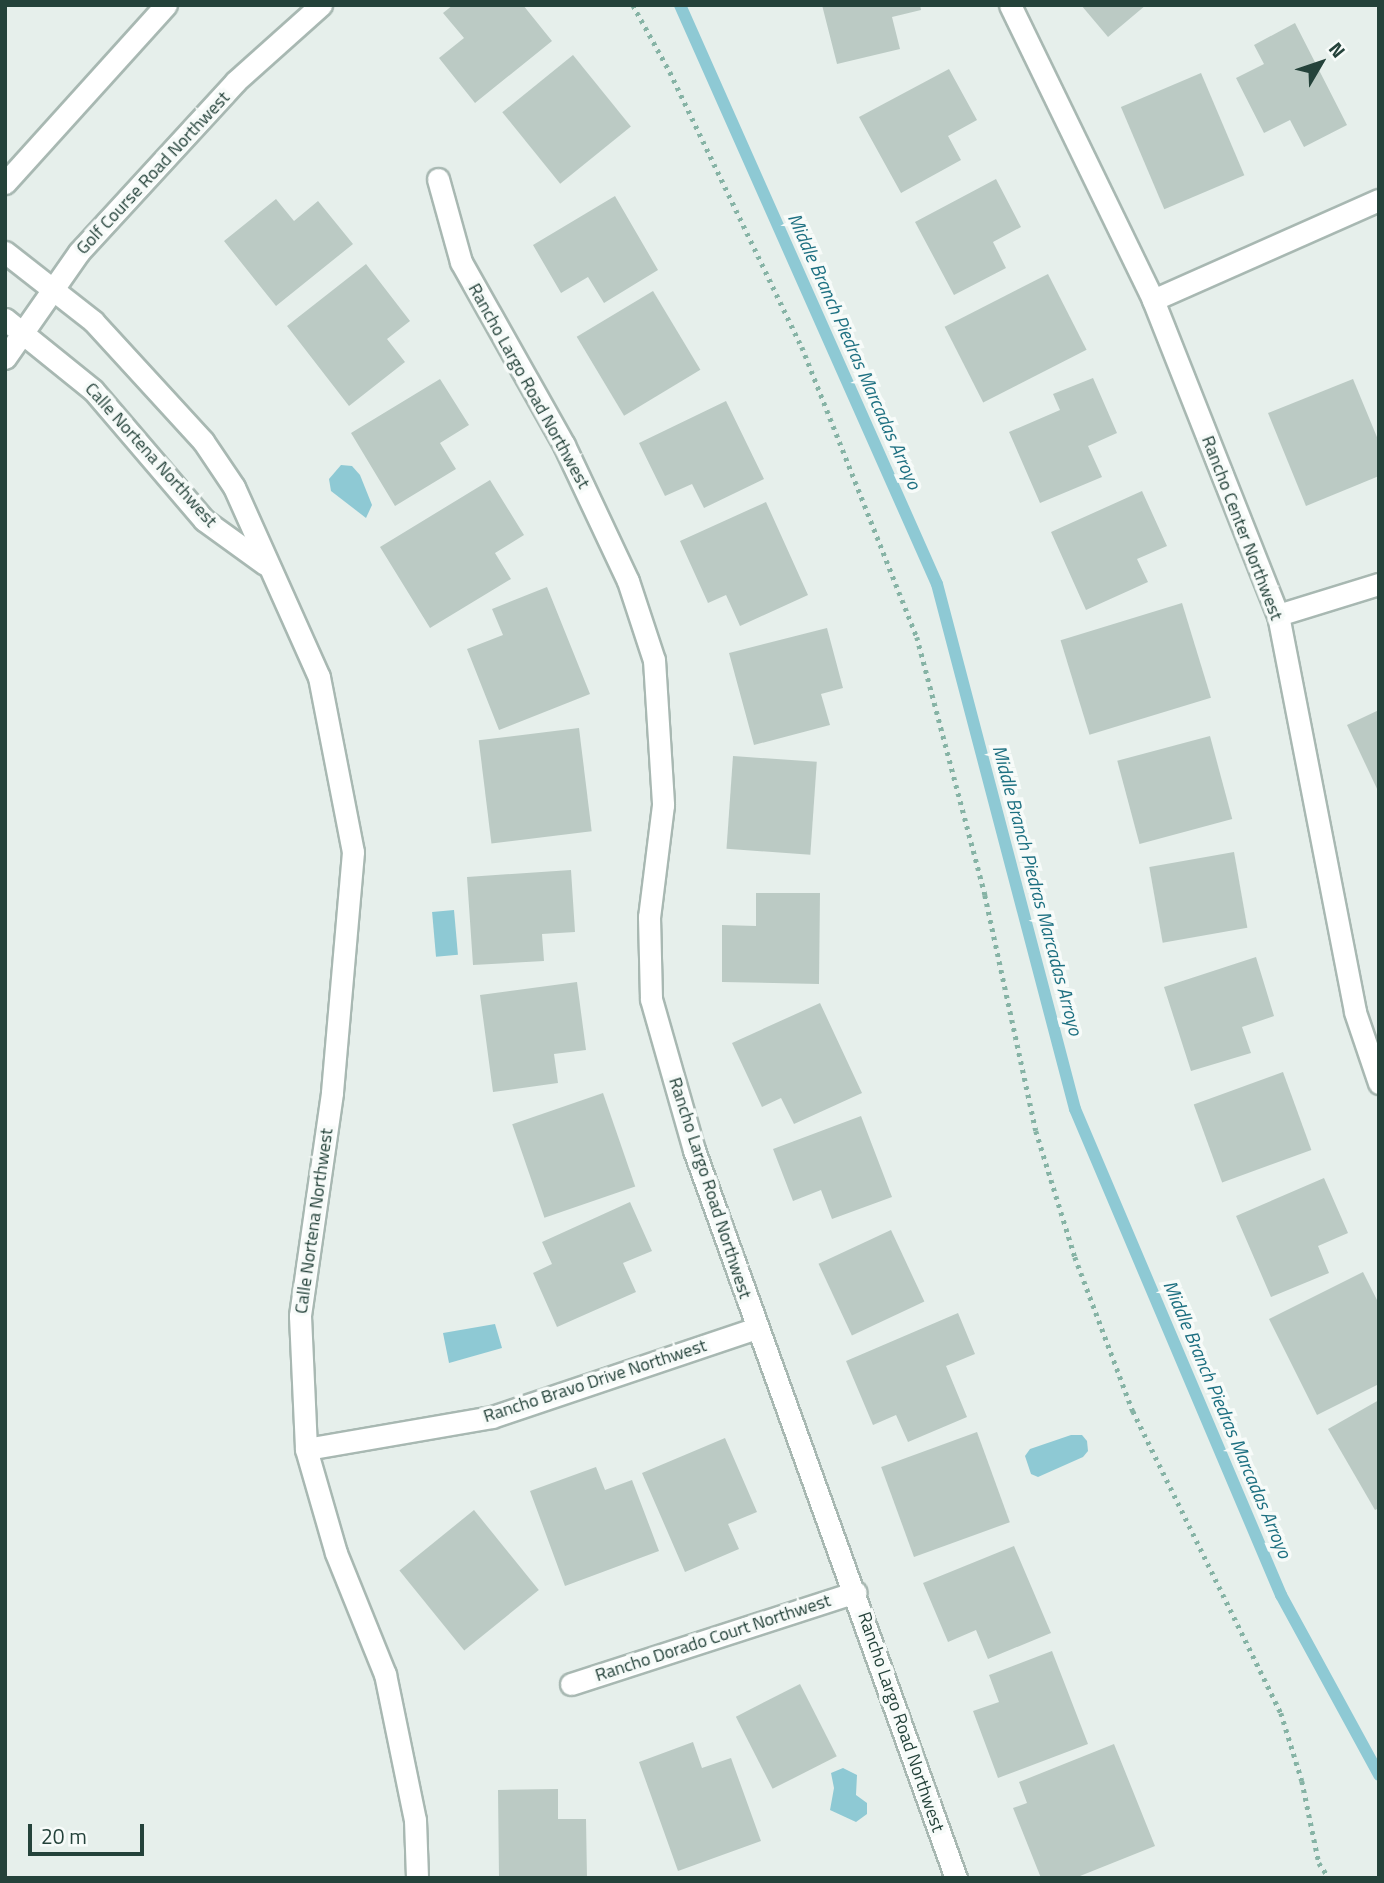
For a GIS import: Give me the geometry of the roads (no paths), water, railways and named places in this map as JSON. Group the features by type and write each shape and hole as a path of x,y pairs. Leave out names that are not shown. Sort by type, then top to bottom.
{"street":[{"path":"5,183 166,5"},
{"name":"Golf Course Road Northwest","path":"5,358 14,325 51,288 236,81 321,5"},
{"name":"Rancho Center Northwest","path":"1010,5 1153,300 1278,615 1355,1012 1379,1083"},
{"name":"Rancho Largo Road Northwest","path":"438,178 461,262 564,445 628,581 654,660 663,805 649,917 651,999 694,1150 956,1878"},
{"path":"1153,300 1379,200"},
{"name":"Calle Nortena Northwest","path":"5,252 125,353 203,441 234,488 265,564 319,677 353,852 332,1093 300,1316 306,1449 336,1553 385,1674 415,1820 417,1878"},
{"name":"Calle Nortena Northwest","path":"14,325 93,390 204,520 265,564"},
{"path":"1278,615 1379,584"},
{"name":"Rancho Bravo Drive Northwest","path":"306,1449 492,1417 757,1328"},
{"name":"Rancho Dorado Court Northwest","path":"571,1684 855,1592"}],"water":[{"path":"341,465 352,466 360,475 372,505 366,518 331,491 329,479"},
{"path":"454,910 458,955 436,957 432,912"},
{"path":"495,1324 502,1348 449,1363 443,1333"},
{"path":"1071,1435 1082,1435 1087,1441 1088,1451 1083,1457 1038,1477 1031,1474 1025,1456 1030,1449"},
{"path":"843,1768 857,1775 856,1795 867,1803 867,1814 856,1822 830,1810 834,1788 831,1773"}],"waterway":[{"name":"Middle Branch Piedras Marcadas Arroyo","path":"680,5 937,584 1075,1109 1281,1595 1379,1775"}]}
